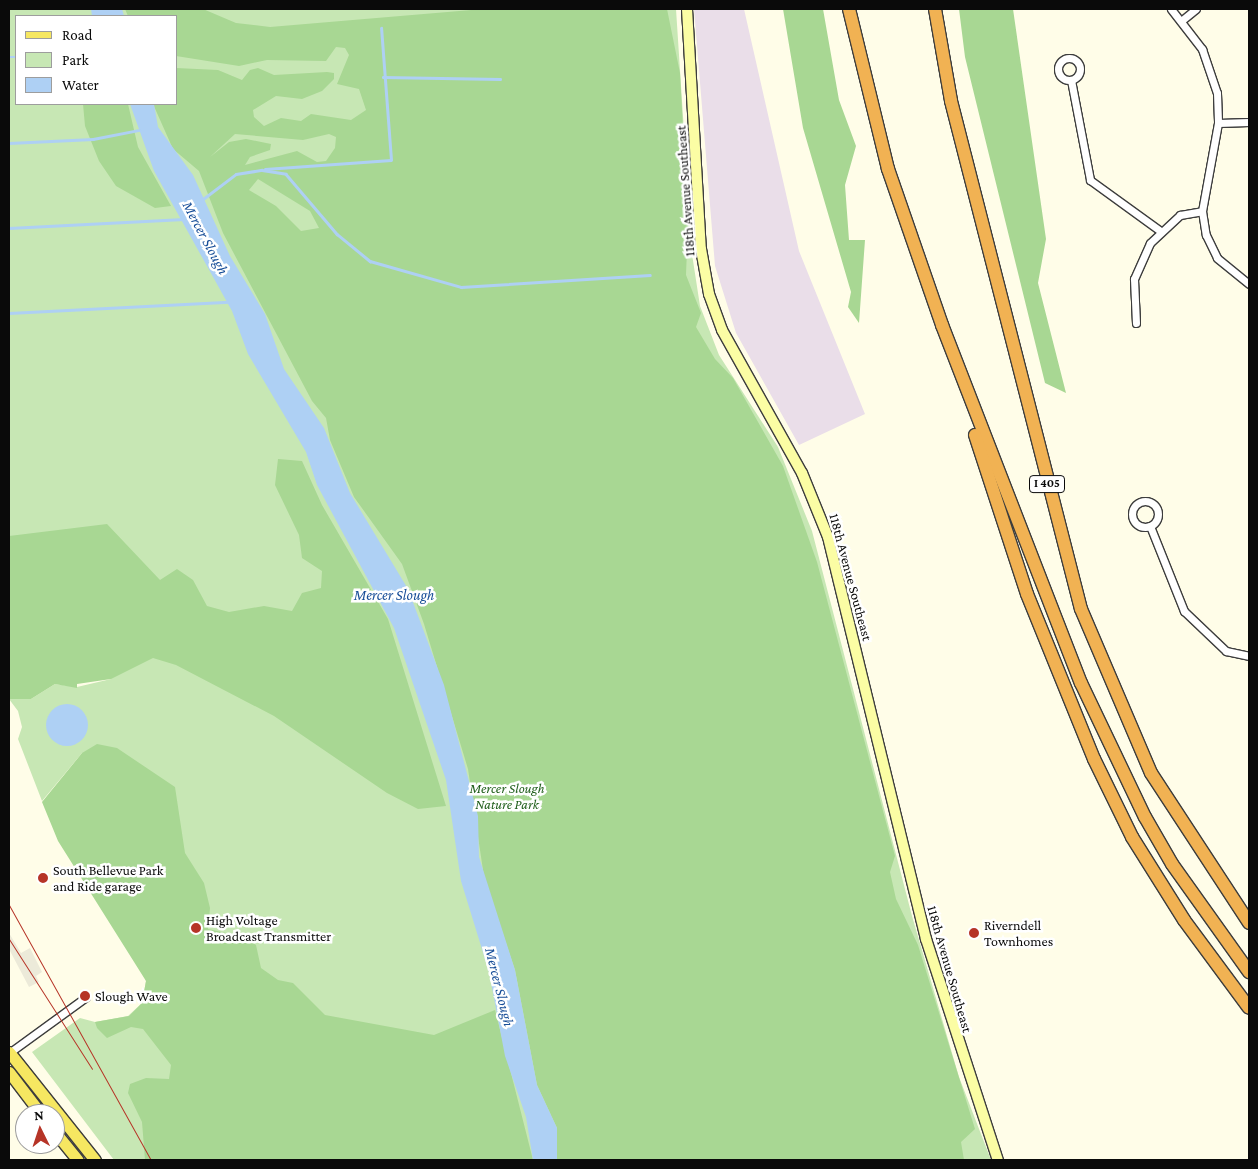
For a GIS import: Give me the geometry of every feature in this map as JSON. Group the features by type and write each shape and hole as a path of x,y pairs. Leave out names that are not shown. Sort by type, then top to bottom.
{"highway":[{"path":"849,9 869,106 942,324 1027,594 1094,759 1132,837 1184,920 1249,1008"},
{"name":"I 405","path":"935,9 951,101 1081,609 1152,774 1249,923"},
{"path":"942,324 1022,535 1111,749 1172,864 1249,972"}],"main road":[{"path":"9,1053 95,1160"},
{"path":"9,1072 33,1104"},
{"path":"65,1144 78,1160"}],"street":[{"name":"118th Avenue Southeast","path":"687,9 707,287 722,330 791,451 828,537 926,939 998,1160"},
{"path":"1170,9 1181,21 1209,63 1218,123 1202,212 1217,258 1249,284"},
{"path":"1181,21 1196,9"},
{"path":"1071,80 1090,180 1159,230"},
{"path":"1218,123 1249,122"},
{"path":"1136,324 1134,279 1159,230 1180,215 1202,212"},
{"path":"1150,526 1184,612 1226,651 1249,656"},
{"path":"9,1053 86,997"}],"shaded area":[{"path":"694,9 744,9 799,251 865,414 799,445 736,333 715,266"},
{"path":"9,933 21,953 30,948 42,972 36,976 39,982 29,987 9,949"}],"green space":[{"name":"Mercer Slough Nature Park","path":"9,9 676,9 692,254 700,306 719,355 778,447 812,531 912,916 959,1077 991,1160 114,1160 32,1052 80,1018 95,1022 128,1016 142,1003 146,981 82,753 42,801 18,739 22,727 18,711 9,699 31,699 55,684 77,687 111,679 9,660"},
{"path":"125,9 203,9 236,23 270,27 483,9 667,9 680,73 688,224 686,275 701,313 696,327 715,359 733,378 783,466 817,562 895,856 890,872 896,899 918,945 975,1129 961,1142 964,1160 557,1160 557,1128 537,1085 515,970 484,877 468,769 424,624 402,564 354,497 330,440 326,418 312,401 223,233 199,171 173,149 153,105 178,105 178,68 218,70 242,80 250,70 258,68 274,75 334,73 334,79 322,91 302,99 276,96 253,110 254,117 264,126 281,118 301,121 311,114 351,120 366,110 359,89 337,84 349,55 345,48 336,47 326,61 267,60 239,66 178,56 178,15 128,15","holes":["235,134 303,140 329,134 336,137 335,148 326,161 317,162 297,151 245,165 250,157 270,150 271,144 246,139 229,142 210,157","258,179 310,211 319,228 301,231 276,206 249,190"]},
{"path":"783,9 823,9 839,100 856,146 845,185 849,240 865,240 859,323 848,307 851,292 803,128"},
{"path":"959,9 1013,9 1046,239 1038,283 1066,393 1045,383 965,57"},
{"path":"83,105 128,105 138,147 171,206 155,208 116,186 99,161 85,126"},
{"path":"278,459 302,461 322,505 388,619 446,806 418,809 387,793 274,716 176,665 153,658 111,679 77,684 77,688 55,684 31,699 9,699 9,536 107,524 160,580 177,569 193,580 207,606 229,612 264,606 292,611 302,593 321,588 322,571 302,558 299,535 275,485"},
{"path":"97,744 117,748 175,787 185,853 204,883 210,908 208,929 245,937 256,945 261,968 278,980 293,983 325,1015 434,1035 495,1010 533,1160 145,1160 142,1122 128,1093 130,1084 146,1078 169,1079 171,1065 143,1029 131,1027 107,1038 97,1028 95,1022 129,1016 142,1003 146,981 58,841 42,802 82,753"}],"water":[{"path":"91,9 122,9 124,15 92,15"},
{"name":"Mercer Slough","path":"130,105 154,105 158,127 193,175 230,256 265,314 284,369 324,428 350,493 408,589 444,685 478,816 479,857 515,970 537,1085 557,1128 557,1160 533,1160 526,1117 505,1056 489,972 461,881 446,780 394,628 317,485 306,452 248,354 232,311 154,171"},
{"path":"67,704 82,710 88,725 82,740 67,746 52,740 46,725 52,710"}],"waterway":[{"path":"265,169 391,160 381,28"},
{"path":"9,57 15,57"},
{"path":"383,77 500,79"},
{"path":"9,143 93,139 139,130"},
{"path":"203,199 236,174 262,170 286,174 337,234 370,261 461,287 650,275"},
{"path":"9,228 184,219"},
{"path":"9,313 229,302"}],"tram line":[{"path":"9,905 151,1160"},
{"path":"9,939 92,1069"}],"place":[{"name":"South Bellevue Park and Ride garage","path":"43,878"},
{"name":"High Voltage Broadcast Transmitter","path":"196,928"},
{"name":"Riverndell Townhomes","path":"974,933"},
{"name":"Slough Wave","path":"85,996"}]}
